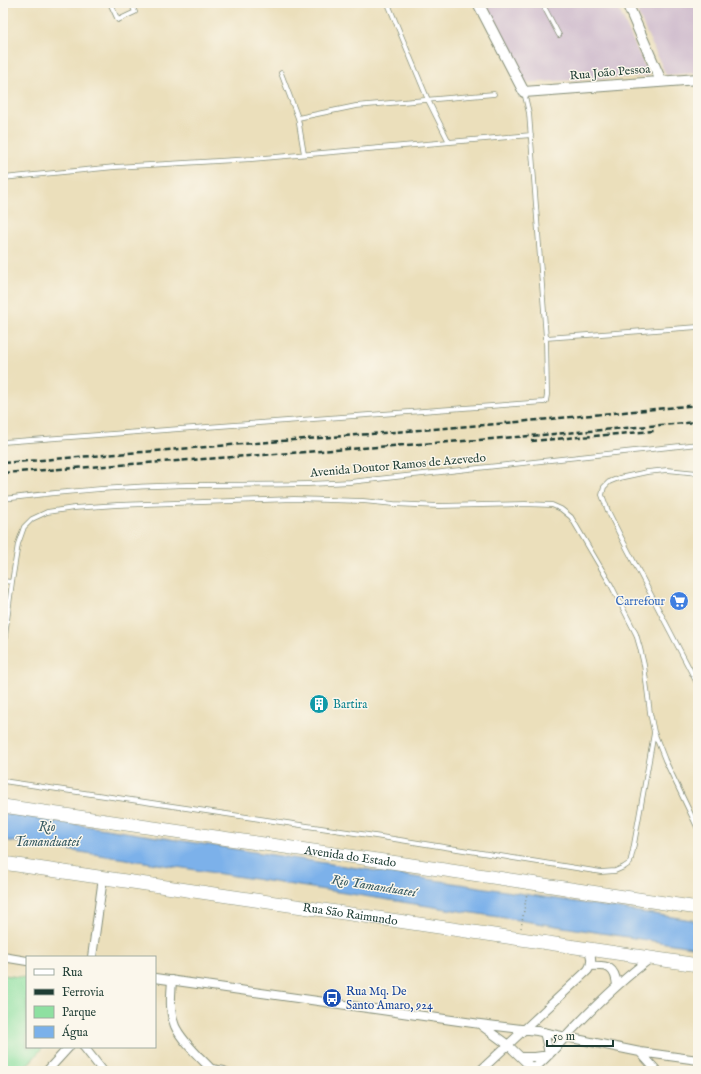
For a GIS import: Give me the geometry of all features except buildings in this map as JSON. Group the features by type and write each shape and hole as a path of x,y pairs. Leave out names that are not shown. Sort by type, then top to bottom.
{"highway":[{"name":"Avenida do Estado","path":"3,806 698,908"},
{"name":"Rua São Raimundo","path":"3,863 698,965"}],"street":[{"path":"478,3 524,92"},
{"path":"626,3 661,81"},
{"name":"Rua João Pessoa","path":"524,92 698,79"},
{"path":"92,956 103,878"},
{"path":"480,1071 591,966 592,960 589,949"},
{"path":"3,957 26,961"},
{"path":"480,1024 508,1045 533,1070 617,985 651,958"},
{"path":"591,966 607,966 616,975 617,985"},
{"path":"156,978 544,1032 640,1052 698,1060"},
{"path":"172,980 170,998 171,1011 175,1026 184,1040 212,1070 224,1071"},
{"path":"544,1032 549,1055"},
{"path":"47,1071 68,1048"},
{"path":"85,1048 103,1071"},
{"path":"640,1052 657,1071"},
{"path":"521,1057 549,1055"}],"lane":[{"path":"110,3 118,20 136,12 131,3"},
{"path":"542,3 559,35"},
{"path":"389,6 428,100 449,142"},
{"path":"281,73 298,118 304,154"},
{"path":"3,442 544,402 547,400 546,338 531,136 529,113 524,92"},
{"path":"298,118 356,106 494,94"},
{"path":"3,178 115,167 252,159 531,136"},
{"path":"546,338 698,327"},
{"name":"Avenida Doutor Ramos de Azevedo","path":"3,499 103,488 186,485 325,484 698,444"},
{"path":"698,473 667,470 647,472 619,478 609,482 604,487 602,495 621,537 698,685"},
{"path":"3,652 18,544 24,527 32,519 47,512 74,508 117,505 294,500 363,501 439,506 525,504 552,505 561,509 571,517 611,586 636,634 644,665 654,732 665,760 698,829"},
{"path":"3,581 12,582"},
{"path":"3,781 351,832 601,872 615,871 630,863 634,850 654,732"}],"path":[{"path":"520,930 528,889"}],"shaded area":[{"path":"486,3 616,3 649,76 522,83"},
{"path":"633,3 698,3 698,73 666,75"}],"green space":[{"path":"3,975 26,978 26,1048 42,1048 20,1071 3,1071"}],"water":[{"name":"Rio Tamanduateí","path":"3,813 698,921 698,948 3,840"}],"railway":[{"path":"3,463 496,424 698,405"},
{"path":"3,473 492,439 698,422"},
{"path":"531,441 654,431"}],"place":[{"name":"Carrefour","path":"679,601"},
{"name":"Bartira","path":"319,704"},
{"name":"Rua Mq. De Santo Amaro, 924","path":"332,998"}]}
